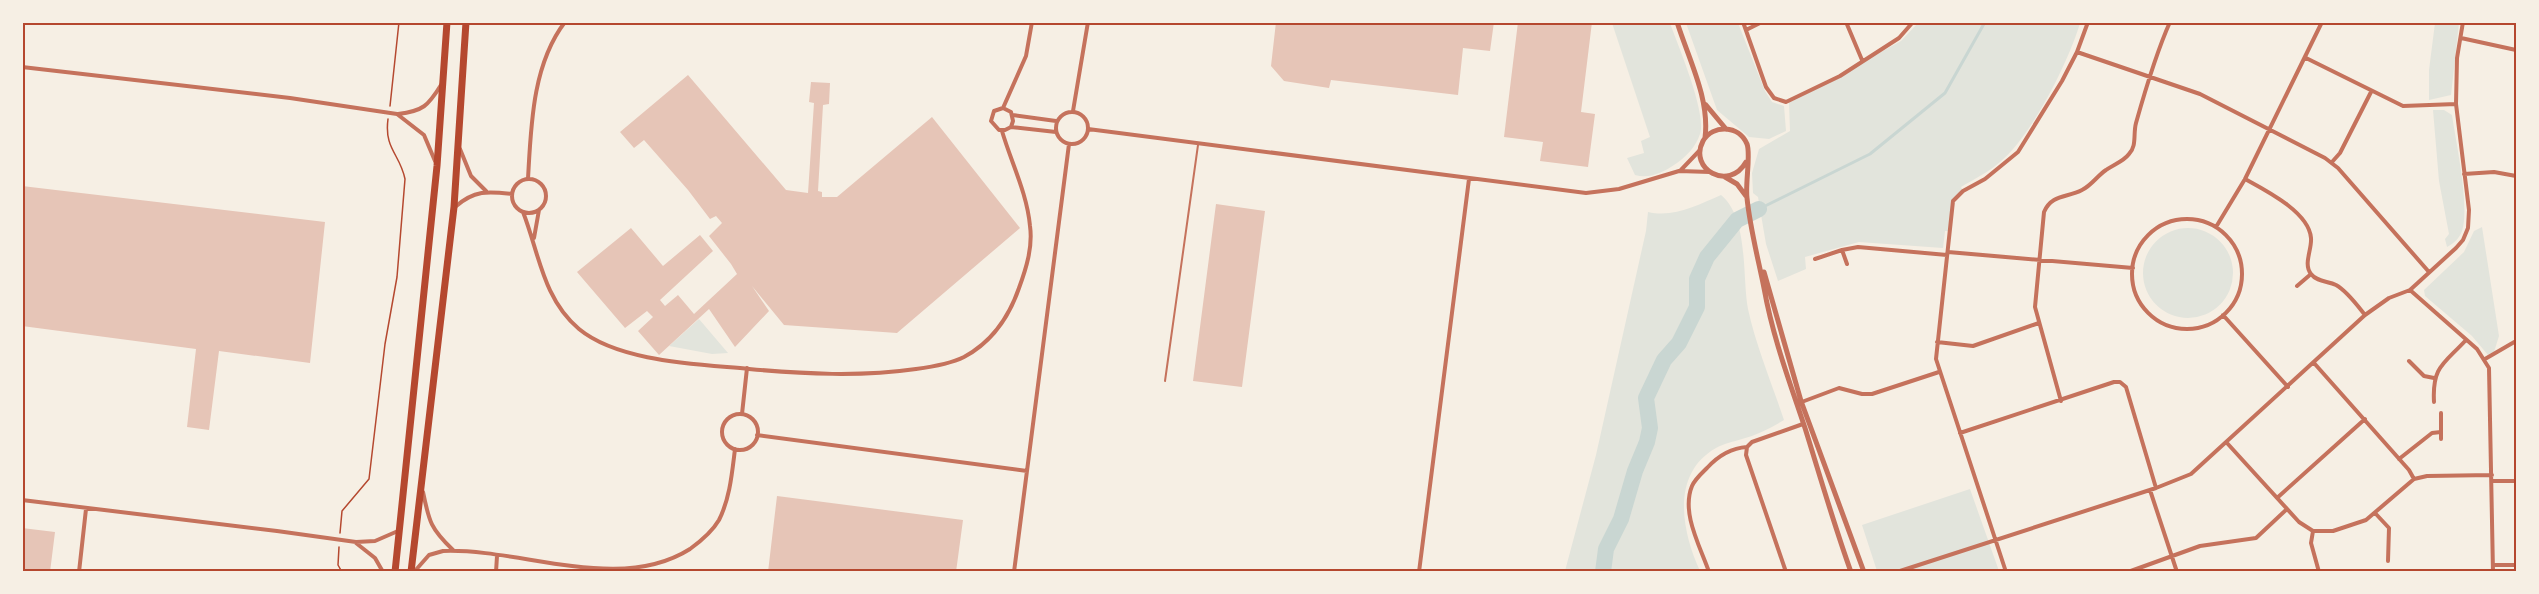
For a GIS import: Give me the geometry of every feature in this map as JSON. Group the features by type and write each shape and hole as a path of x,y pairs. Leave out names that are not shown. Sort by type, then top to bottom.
{"highway":[{"path":"395,572 437,166 447,22"},
{"path":"413,572 421,484 454,207 466,22"}],"street":[{"path":"528,179 531,122 539,80 549,51 565,22"},
{"path":"1032,22 1031,39 1023,63 1003,108 994,111 991,118 994,127 1002,130 1011,127 1056,132"},
{"path":"1073,111 1088,22"},
{"path":"1677,22 1704,104 1707,121 1705,138 1700,149 1679,171"},
{"path":"1743,22 1766,87 1774,98 1786,102 1840,76 1899,38 1913,22"},
{"path":"1746,30 1762,22"},
{"path":"1846,22 1862,60"},
{"path":"2006,572 1936,359 1953,201 1963,191 1985,179 2018,152 2077,52 2088,22"},
{"path":"2061,401 2035,307 2044,212 2048,204 2058,197 2072,195 2084,189 2131,152 2135,126 2162,40 2170,22"},
{"path":"2216,227 2245,179 2322,22"},
{"path":"1897,572 2156,488 2191,474 2365,315 2389,298 2410,290 2463,240 2468,228 2469,210 2456,104 2457,58 2463,22"},
{"path":"2460,38 2517,50"},
{"path":"2077,52 2199,94 2332,162 2429,273"},
{"path":"2306,58 2403,106 2456,104"},
{"path":"22,66 290,98 397,114 415,112 430,103 442,81"},
{"path":"2332,162 2340,153 2371,92"},
{"path":"1704,104 1726,129"},
{"path":"1003,108 1012,115 1056,121"},
{"path":"1073,111 1083,116 1088,129 1083,140 1069,144 1060,140 1056,132 1056,121 1061,115 1073,111"},
{"path":"397,114 424,135 437,166"},
{"path":"1011,127 1012,115"},
{"path":"1088,129 1198,145 1586,192 1619,189 1679,171 1710,172 1737,184 1747,197"},
{"path":"1705,138 1714,131 1726,129 1738,133 1746,143 1748,156 1746,162 1738,173 1725,177"},
{"path":"523,212 534,239 545,283 559,307 579,329 622,352 747,368 837,374 892,372 932,366 962,358 989,340 1016,298 1030,248 1031,227 1002,130"},
{"path":"459,140 463,159 471,176 486,191"},
{"path":"1014,572 1069,144"},
{"path":"1700,149 1702,162 1710,172"},
{"path":"1746,162 1747,197 1754,239 1803,424 1851,572"},
{"path":"2463,174 2494,172 2517,176"},
{"path":"534,239 539,210 546,201 545,190 538,181 528,179 517,183 512,194 514,205 523,212 539,210"},
{"path":"1419,572 1469,179"},
{"path":"2245,179 2277,197 2305,221 2311,239 2307,265 2311,274 2317,279 2338,287 2365,315"},
{"path":"454,207 465,199 486,191 512,194"},
{"path":"2192,219 2216,227 2235,247 2240,260 2242,273 2237,296 2223,315 2211,323 2191,328 2170,326 2157,320 2140,303 2135,292 2133,268 2141,244 2158,227 2169,222 2192,219"},
{"path":"1815,259 1858,247 2039,259 2133,268"},
{"path":"1842,250 1847,264"},
{"path":"2297,286 2311,274"},
{"path":"2410,290 2485,359 2490,377 2493,572"},
{"path":"2223,315 2288,387"},
{"path":"1937,342 1973,346 2038,323"},
{"path":"2434,402 2434,378 2437,372 2466,340"},
{"path":"2485,359 2517,341"},
{"path":"2409,361 2424,376 2434,378"},
{"path":"2314,363 2409,470 2414,479"},
{"path":"742,414 747,368"},
{"path":"1799,403 1839,388 1872,394 1939,372"},
{"path":"1960,433 2114,382 2120,382 2126,387 2156,488"},
{"path":"1799,403 1864,572"},
{"path":"2440,413 2441,439"},
{"path":"742,414 753,419 757,435 753,444 735,449 726,442 722,433 723,426 733,415 742,414"},
{"path":"2277,498 2365,419"},
{"path":"1786,572 1746,455 1747,447 1752,442 1803,424"},
{"path":"2399,459 2432,433 2440,432"},
{"path":"757,435 1027,471"},
{"path":"2227,443 2299,522 2313,531 2333,531 2361,523 2414,479 2427,476 2492,475"},
{"path":"1709,572 1689,515 1688,499 1693,483 1711,463 1733,448 1747,447"},
{"path":"413,572 429,555 454,551 611,571 643,568 680,556 705,538 718,521 729,495 735,449"},
{"path":"2492,481 2517,481"},
{"path":"421,484 429,520 436,533 454,551"},
{"path":"2150,490 2177,572"},
{"path":"22,500 356,542 375,541 399,530"},
{"path":"79,572 86,509"},
{"path":"2128,572 2200,546 2256,538 2287,509"},
{"path":"2374,513 2389,528 2388,561"},
{"path":"2313,531 2311,543 2319,572"},
{"path":"356,542 375,558 383,572"},
{"path":"495,572 497,556"},
{"path":"2493,565 2517,565"}],"lane":[{"path":"1165,381 1198,145"}],"path":[{"path":"342,572 338,565 342,512 369,479 385,344 397,277 405,179 403,169 388,142 399,22"}],"shaded area":[{"path":"1612,23 1670,23 1696,96 1701,124 1698,139 1682,159 1655,174 1635,175 1627,158 1644,153 1641,141 1650,137"},
{"path":"1686,23 1738,23 1765,91 1772,102 1784,106 1786,131 1769,139 1749,137 1717,110"},
{"path":"1918,23 2080,23 2048,97 2024,135 1996,166 1961,187 1963,191 1953,201 1950,231 1945,231 1943,248 1859,242 1805,257 1806,269 1778,281 1766,244 1758,197 1753,193 1752,173 1759,149 1790,131 1789,102 1901,41"},
{"path":"2435,23 2459,23 2451,95 2429,100 2429,70"},
{"path":"2433,110 2444,110 2452,115 2463,191 2462,231 2447,247 2445,239 2449,234 2439,181"},
{"path":"1721,195 1730,205 1736,218 1743,249 1746,296 1751,323 1784,420 1758,433 1716,448 1701,459 1692,473 1686,488 1685,522 1688,539 1700,571 1565,571 1596,455 1646,231 1648,212 1676,212"},
{"path":"2482,227 2499,336 2494,352 2488,355 2472,336 2425,296 2424,290 2464,252 2474,231"},
{"path":"2188,228 2205,231 2220,241 2230,256 2233,273 2230,290 2220,305 2205,315 2188,318 2171,315 2156,305 2146,290 2143,273 2146,256 2156,241 2171,231"},
{"path":"699,319 728,353 712,354 669,346"},
{"path":"1970,489 1999,571 1877,571 1862,525"}],"building":[{"path":"1276,22 1494,22 1490,51 1463,48 1458,95 1331,80 1329,88 1284,81 1271,66"},
{"path":"1518,22 1592,22 1581,112 1595,114 1588,167 1540,161 1543,142 1504,137"},
{"path":"688,75 786,190 808,193 814,103 809,102 811,82 830,83 829,104 823,105 818,191 822,192 822,197 837,197 932,117 1020,228 897,333 784,325 752,286 769,311 735,347 709,309 659,355 638,331 653,317 647,311 625,328 577,272 631,228 663,266 700,235 713,251 660,300 665,306 678,295 694,314 737,274 709,236 722,223 716,216 710,219 644,140 634,148 620,132"},
{"path":"22,186 325,222 310,363 219,351 209,430 187,427 196,349 22,326"},
{"path":"1216,204 1265,211 1242,387 1193,381"},
{"path":"777,496 963,520 956,572 768,572"},
{"path":"22,528 55,532 50,572 22,572"}],"waterway":[{"path":"1759,209 1870,154 1945,93 1985,22"},
{"path":"1603,572 1606,549 1621,519 1635,471 1647,442 1650,428 1646,398 1664,360 1679,343 1697,307 1697,279 1707,257 1737,220 1759,209"}]}
